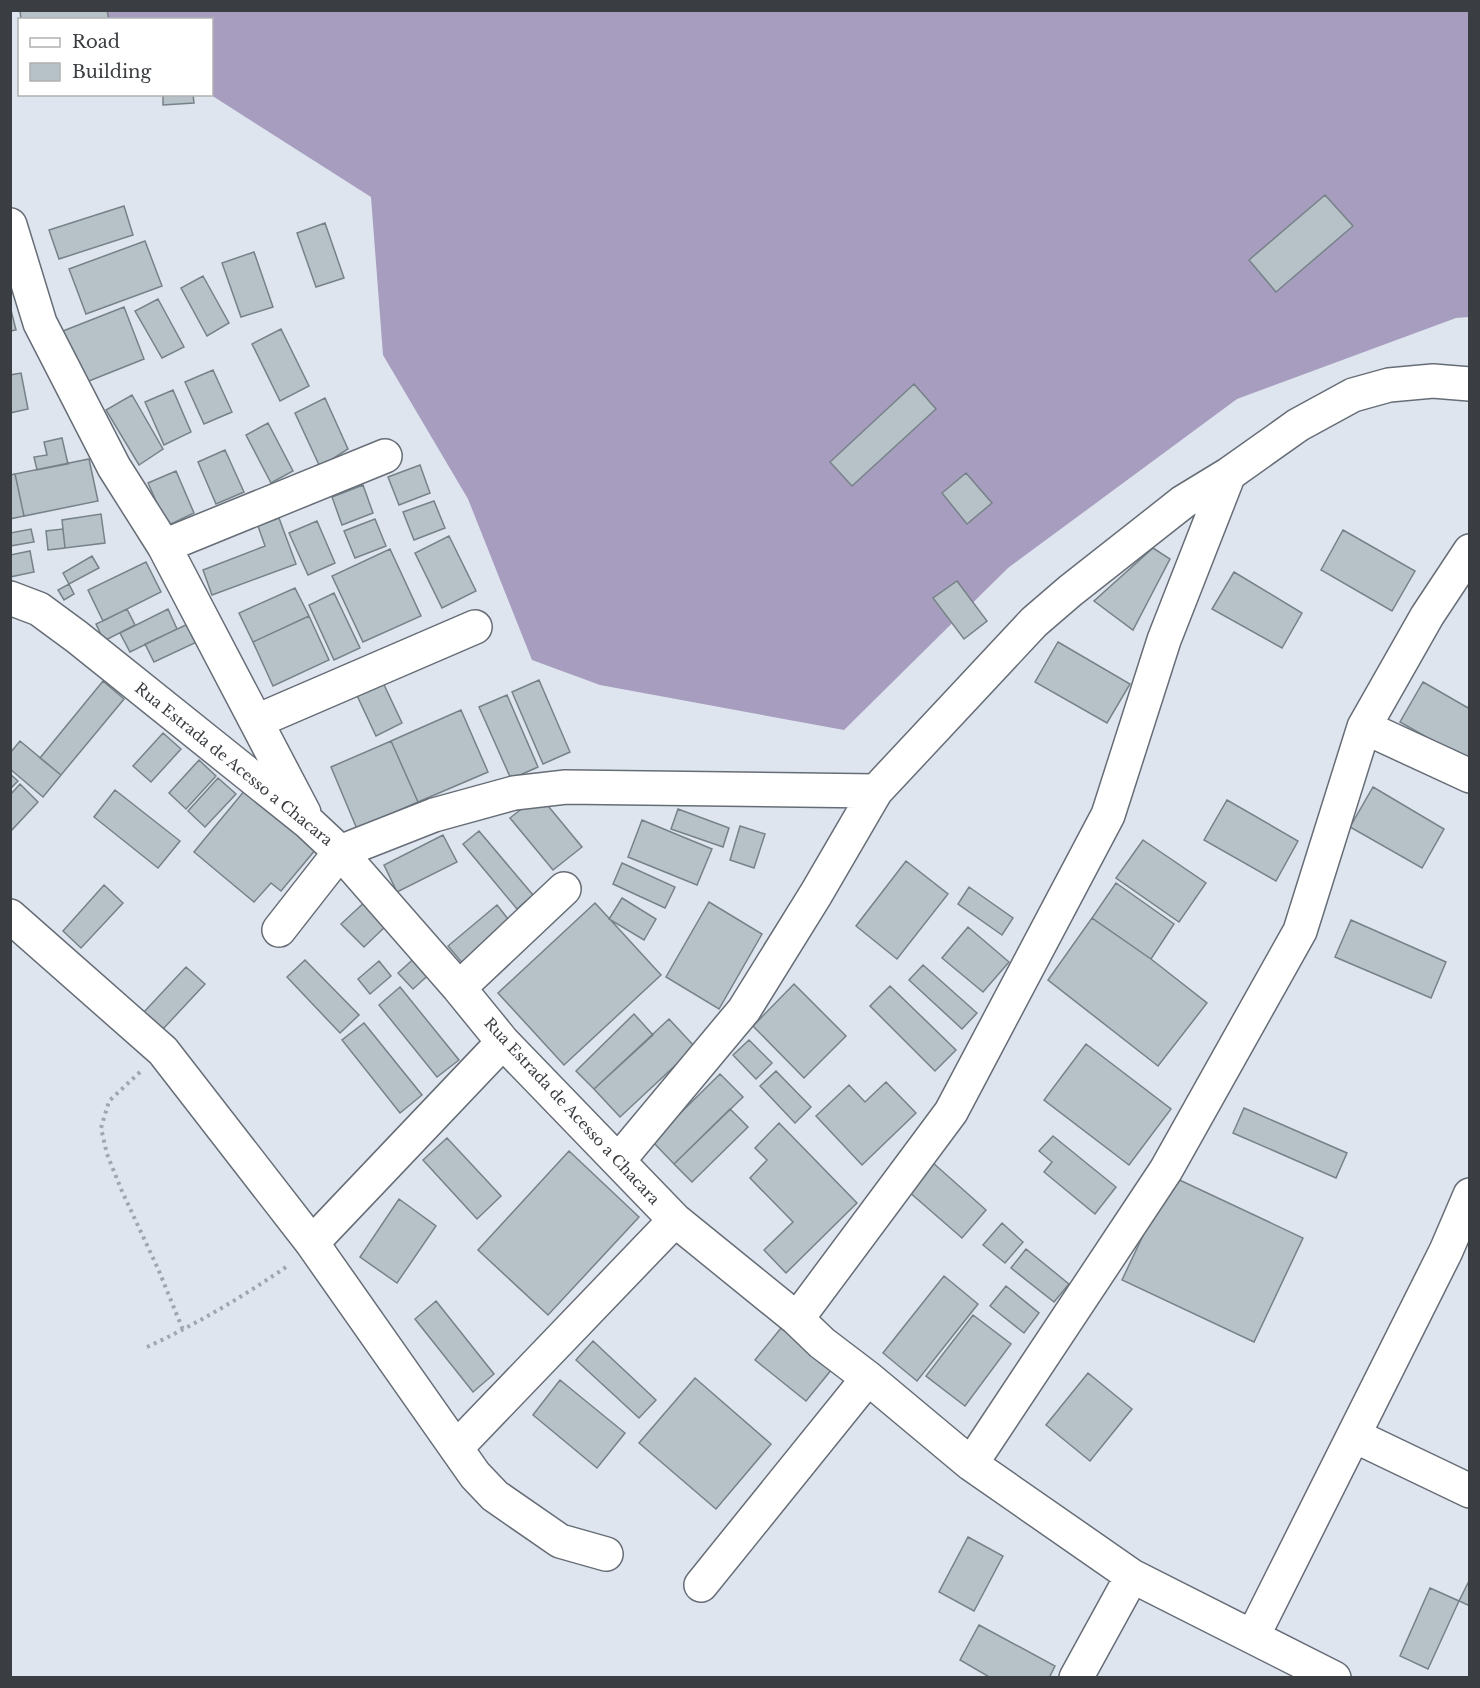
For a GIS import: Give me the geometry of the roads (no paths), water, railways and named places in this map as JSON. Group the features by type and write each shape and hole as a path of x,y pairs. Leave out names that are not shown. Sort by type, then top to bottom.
{"street":[{"path":"10,225 40,323 114,467 164,546 309,823"},
{"path":"618,1161 744,1010 876,791 1034,622 1183,502 1229,474 1298,425 1353,395 1389,385 1433,381 1470,384"},
{"path":"164,546 385,456"},
{"path":"797,1319 951,1112 1108,815 1164,640 1229,474"},
{"path":"971,1464 1166,1170 1300,931 1364,727 1427,616 1470,551"},
{"name":"Rua Estrada de Acesso a Chacara","path":"10,598 39,609 77,637 309,823 340,852 503,1042 675,1220 797,1319 822,1343 868,1378 971,1464 1132,1576 1330,1677"},
{"path":"257,721 475,627"},
{"path":"1364,727 1470,776"},
{"path":"279,930 340,852 435,815 514,793 566,787 876,791"},
{"path":"459,988 564,889"},
{"path":"10,916 163,1051 312,1242 475,1475 495,1496 560,1541 606,1554"},
{"path":"312,1242 503,1042"},
{"path":"1253,1636 1354,1436 1458,1256 1470,1195"},
{"path":"456,1448 675,1220"},
{"path":"701,1585 868,1378"},
{"path":"1354,1436 1470,1491"},
{"path":"1076,1677 1132,1576"}]}
